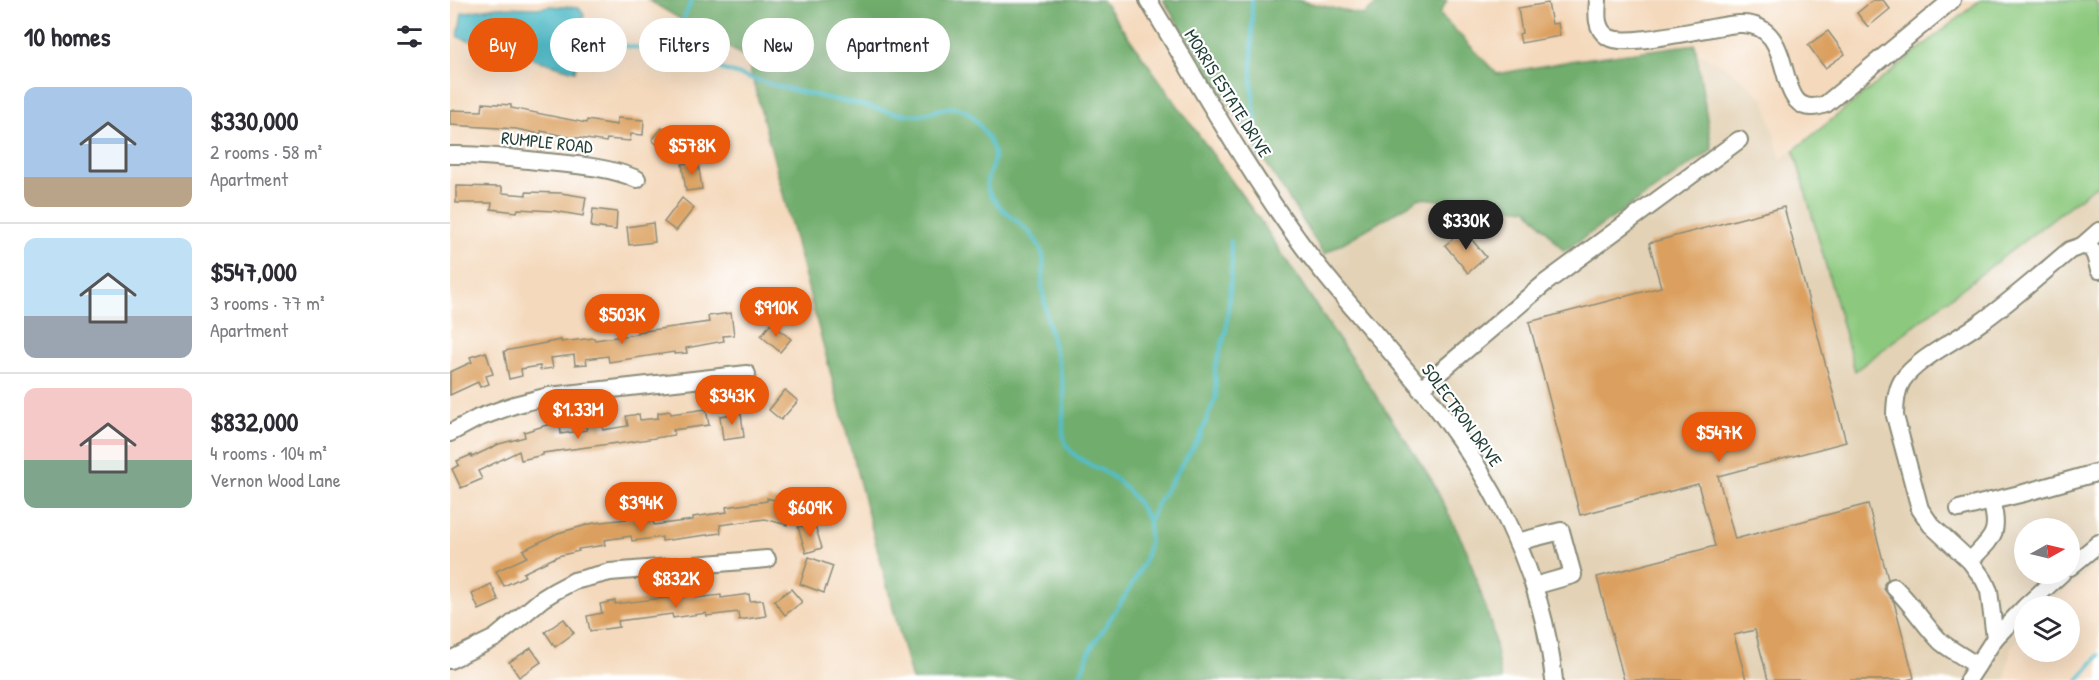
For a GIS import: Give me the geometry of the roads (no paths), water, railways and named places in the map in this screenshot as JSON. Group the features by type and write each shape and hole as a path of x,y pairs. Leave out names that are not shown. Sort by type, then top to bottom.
{"street":[{"name":"MORRIS ESTATE DRIVE","path":"1148,0 1275,207"},
{"path":"1598,0 1599,26 1603,33 1617,40 1639,40 1740,24 1759,28 1778,46 1791,95 1801,105 1809,108 1826,104 1952,0"},
{"path":"1420,389 1545,283 1739,140"},
{"name":"RUMPLE ROAD","path":"450,155 492,156 597,167 617,170 638,179"},
{"name":"SOLECTRON DRIVE","path":"1275,207 1331,285 1442,415 1476,464 1518,542 1534,585 1546,628 1554,680"},
{"path":"1995,638 1989,591 1978,571 1931,525 1920,509 1895,416 1898,392 1903,380 1919,365 1948,343 1979,324 2070,250 2082,246 2099,231"},
{"path":"2082,246 2090,247 2099,270"},
{"path":"450,433 478,418 549,396 747,374"},
{"path":"1959,509 2099,471"},
{"path":"1970,561 1986,544 1997,526 1991,501"},
{"path":"1518,542 1561,531 1573,575 1534,585"},
{"path":"2080,559 2099,543"},
{"path":"450,660 495,638 555,591 591,576 610,572 767,559"},
{"path":"2036,596 2050,584"},
{"path":"1894,587 1928,628 1973,673 1995,638 2014,618"}],"water":[{"path":"550,6 579,8 584,15 584,18 550,18 550,64 538,60 538,18 468,18 468,40 458,37 462,13 497,7"}],"waterway":[{"path":"684,18 692,0"},
{"path":"1252,0 1252,85 1259,159"},
{"path":"627,46 660,50 786,88 891,112 921,115 944,108 956,108 968,113 983,131 994,153 987,183 989,192 1001,208 1032,235 1043,257 1042,285 1064,392 1063,435 1067,446 1075,455 1121,484 1149,521"},
{"path":"1078,680 1091,648 1131,587 1144,562 1149,543 1149,521 1158,502 1199,438 1216,397 1215,368 1226,331 1229,302 1232,262 1230,241"},
{"path":"2078,680 2099,655"}]}
